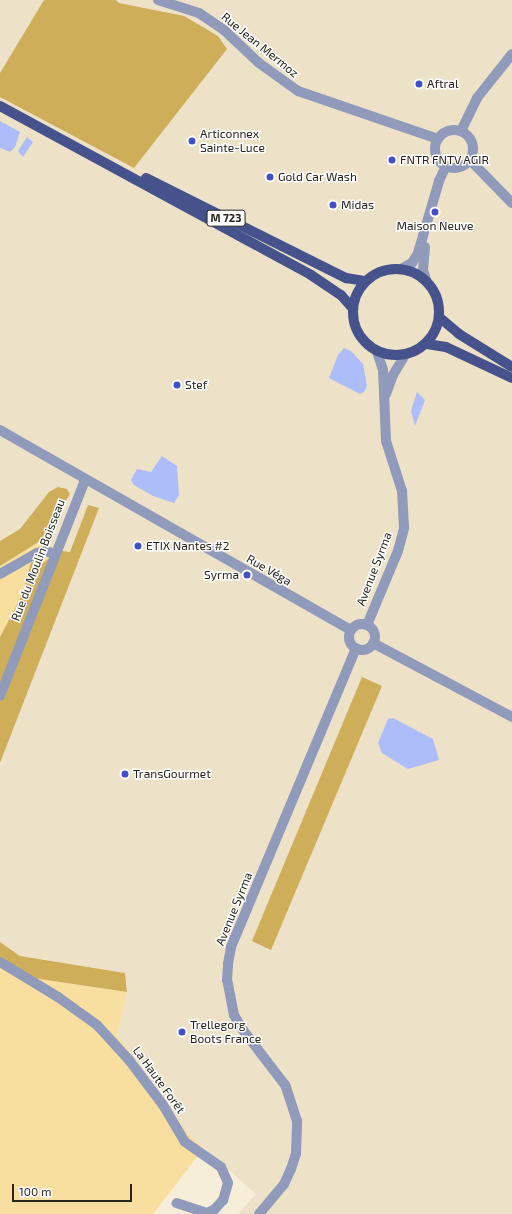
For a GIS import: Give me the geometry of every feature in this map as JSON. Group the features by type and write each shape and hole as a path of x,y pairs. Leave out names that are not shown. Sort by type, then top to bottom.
{"main road":[{"name":"M 723","path":"0,106 311,275 341,296 353,309"},
{"name":"M 723","path":"86,152 152,181 346,278 366,282"},
{"path":"401,269 414,272 427,282 437,297 439,317 435,332 427,344 405,355 393,356 377,351 364,341 357,332 353,309 356,297 366,282 382,272 401,269"},
{"path":"439,317 459,334 512,368"},
{"path":"427,344 446,347 512,378"}],"street":[{"name":"Rue Jean Mermoz","path":"158,0 199,13 218,25 269,71 298,91 438,139"},
{"path":"461,131 477,98 512,54"},
{"path":"451,130 461,131 473,143 470,160 462,167 446,166 436,154 438,139 451,130"},
{"path":"470,160 512,203"},
{"path":"401,269 416,258 426,233 439,181 446,166"},
{"path":"426,233 423,261 427,282"},
{"name":"Avenue Syrma","path":"367,625 398,551 404,528 402,492 386,441 383,404 383,370 377,351"},
{"name":"Avenue Syrma","path":"383,404 393,375 405,355"},
{"name":"Rue Véga","path":"0,430 351,630"},
{"name":"Rue du Moulin Boisseau","path":"0,696 54,554 89,482"},
{"path":"0,574 41,552 54,554"},
{"path":"359,624 367,625 373,630 373,642 367,648 356,648 350,642 351,630 359,624"},
{"path":"373,642 512,717"},
{"name":"Avenue Syrma","path":"259,1214 284,1184 291,1169 296,1154 297,1121 285,1085 243,1030 234,1015 227,980 228,964 231,947 356,648"},
{"name":"La Haute Forêt","path":"0,962 58,997 97,1025 129,1060 163,1105 185,1142 221,1167 228,1183 223,1200 215,1209 207,1213 177,1203"}],"shaded area":[{"path":"0,0 512,0 512,1214 238,1214 256,1194 189,1135 117,1035 127,992 125,973 20,956 0,942 0,763 77,563 40,542 0,566"},
{"path":"44,0 116,0 119,3 184,16 218,36 227,49 134,168 0,97 0,73"},
{"path":"58,487 67,489 70,494 40,541 0,566 0,541 20,529 49,492"},
{"path":"88,505 99,508 0,763 0,637 22,595 31,562 42,563 62,551 70,552"},
{"path":"40,541 62,551 42,563 31,562 22,595 0,637 0,566"},
{"path":"362,677 382,686 271,950 252,941"},
{"path":"0,942 20,956 125,973 127,992 33,978 0,958"},
{"path":"0,958 33,978 127,992 117,1035 189,1135 204,1148 153,1214 0,1214"}],"water":[{"path":"0,121 20,132 15,147 10,152 0,148"},
{"path":"27,137 33,142 23,157 18,151"},
{"path":"344,348 351,351 363,364 367,386 364,392 360,394 329,378 338,355"},
{"path":"417,392 425,400 415,426 411,411"},
{"path":"162,456 177,466 179,495 174,503 153,496 134,485 131,480 137,469 151,472"},
{"path":"393,718 433,739 439,760 408,769 382,753 378,743 388,719"}],"place":[{"name":"Aftral","path":"419,84"},
{"name":"Articonnex Sainte-Luce","path":"192,141"},
{"name":"FNTR FNTV AGIR","path":"392,160"},
{"name":"Gold Car Wash","path":"270,177"},
{"name":"Midas","path":"333,205"},
{"name":"Maison Neuve","path":"435,212"},
{"name":"Stef","path":"177,385"},
{"name":"ETIX Nantes #2","path":"138,546"},
{"name":"Syrma","path":"247,575"},
{"name":"TransGourmet","path":"125,774"},
{"name":"Trellegorg Boots France","path":"182,1032"}]}
